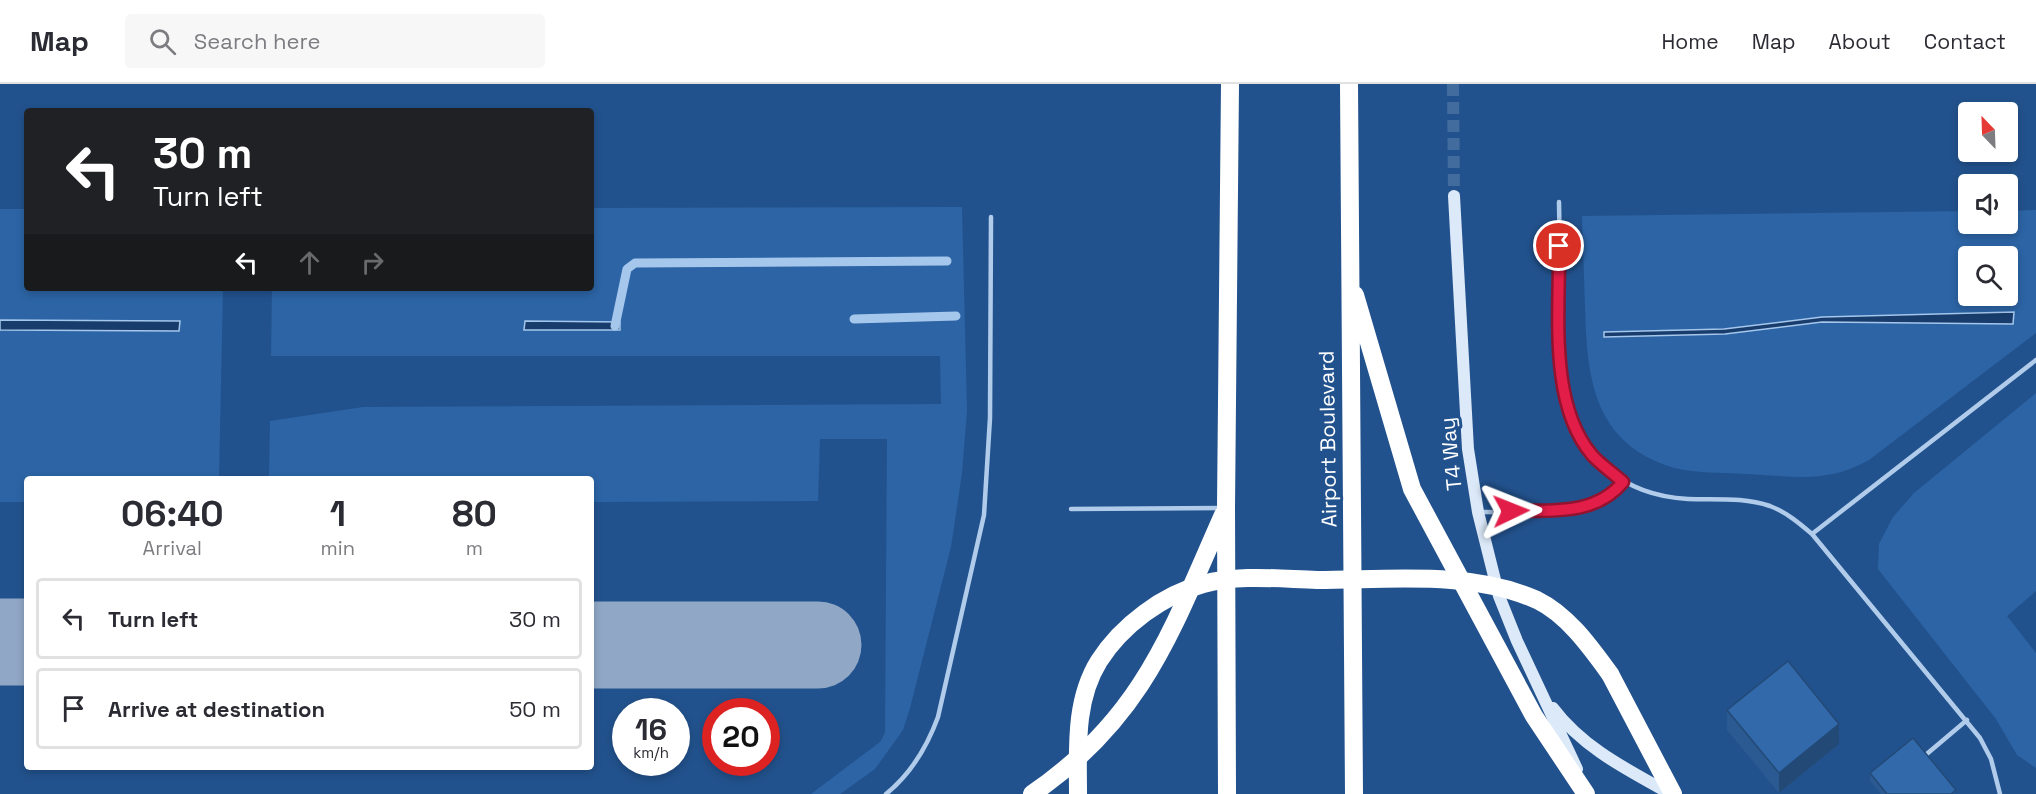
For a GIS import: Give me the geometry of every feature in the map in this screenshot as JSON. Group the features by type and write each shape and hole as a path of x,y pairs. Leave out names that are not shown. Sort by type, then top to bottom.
{"highway":[{"path":"1227,794 1226,508 1230,84"},
{"name":"Airport Boulevard","path":"1349,84 1354,794"},
{"path":"1349,273 1412,489 1534,716 1588,794"},
{"path":"1032,794 1089,750 1118,719 1141,687 1167,643 1226,508"},
{"path":"1078,794 1078,725 1086,692 1099,662 1144,613 1203,584 1244,579 1457,580 1498,586 1539,601 1562,618 1589,645 1610,674 1672,794"}],"main road":[{"name":"T4 Way","path":"1454,196 1468,449 1478,512 1499,596 1588,794"},
{"path":"1538,687 1559,716 1586,743 1614,763 1672,794"}],"lane":[{"path":"1559,202 1562,386 1568,412 1592,454 1623,482 1659,496 1754,501 1773,507 1794,519 1812,534 1966,720 1991,759 2000,794"},
{"path":"886,794 913,767 929,744 939,717 984,515 990,418 991,217"},
{"path":"1812,534 2036,360"},
{"path":"1478,512 1576,509 1605,498 1623,482"},
{"path":"1071,510 1226,508"},
{"path":"1913,765 1966,720"}],"shaded area":[{"path":"962,207 967,411 962,473 951,547 903,730 875,769 840,794 811,794 880,742 885,733 887,439 820,439 818,501 594,502 594,476 269,476 270,421 363,407 941,404 940,356 271,356 272,291 594,291 594,208","holes":["525,322 620,329 525,330"]},
{"path":"0,209 24,209 24,291 223,291 219,476 24,476 24,502 0,502 0,330 179,331 180,321 0,320"},
{"path":"2036,210 2036,333 1869,460 1854,468 1824,476 1794,477 1675,468 1641,453 1622,438 1608,421 1598,401 1588,356 1582,216 1958,211 1958,234 2018,234 2018,211","holes":["2014,313 2012,324 1822,322 1725,334 1604,337 1604,332 1724,329 1822,317"]},
{"path":"2014,312 2013,324 1822,322 1725,334 1604,337 1604,332 1724,329 1822,317"},
{"path":"0,320 180,321 179,331 0,330"},
{"path":"525,321 620,322 620,330 524,330"},
{"path":"2036,393 2036,591 2007,616 2036,653 2036,768 2017,755 1996,719 1878,569 1879,544 1893,517 1914,493"}],"building":[{"path":"1788,661 1839,724 1779,773 1727,710"},
{"path":"1913,738 1956,790 1951,794 1887,794 1870,773"}],"waterway":[{"path":"615,326 627,269 635,263 947,261"},
{"path":"854,319 956,316"}],"taxiway":[{"path":"0,642 24,642"},
{"path":"594,645 818,645"}],"tunnel":[{"path":"1453,84 1454,196"}],"route":[{"path":"1511,511 1576,509 1605,498 1623,482 1592,454 1568,412 1562,386 1559,246"}]}
